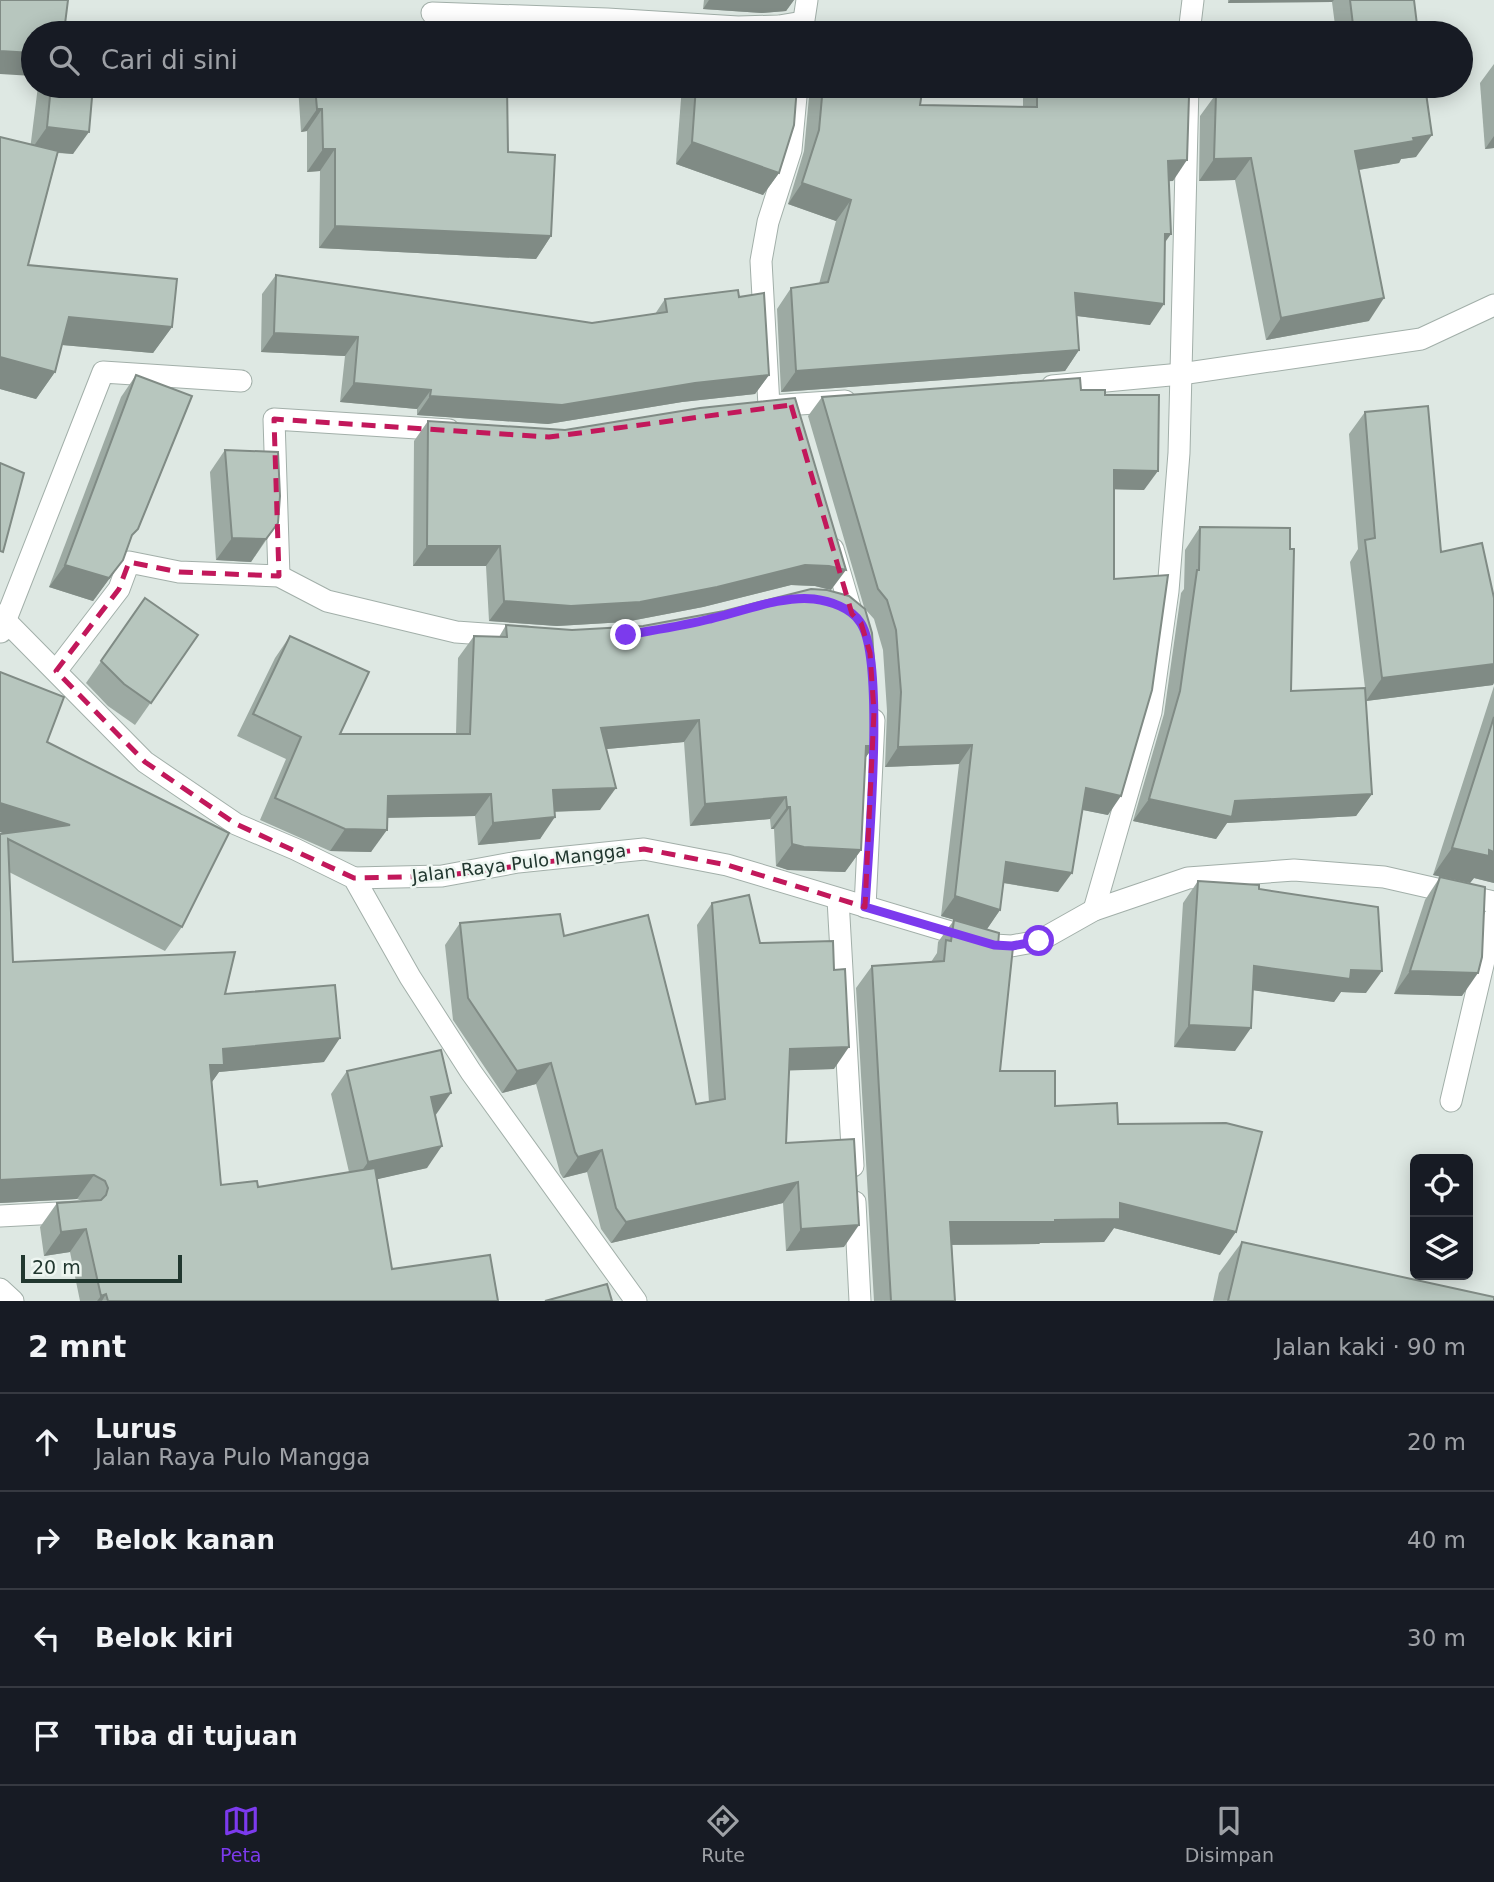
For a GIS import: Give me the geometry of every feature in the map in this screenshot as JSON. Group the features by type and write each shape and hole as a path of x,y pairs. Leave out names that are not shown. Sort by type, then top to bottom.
{"street":[{"path":"803,21 807,0"},
{"path":"1190,21 1193,0"},
{"path":"432,13 607,21"},
{"path":"769,406 761,261 768,222 791,150 796,98"},
{"path":"1094,910 1151,712 1168,591 1179,453 1188,98"},
{"path":"1031,387 1181,374 1421,339 1494,306"},
{"path":"241,381 103,372 2,624 56,671 84,703 145,762 236,824 354,878 410,977 471,1072 636,1301"},
{"path":"745,409 769,406 793,412 871,399"},
{"path":"279,576 274,418 465,431"},
{"path":"829,536 852,614"},
{"path":"56,671 118,589 129,562 179,572 279,576 327,601 456,632 545,638"},
{"path":"828,602 852,614 861,623 865,633"},
{"path":"865,907 873,700"},
{"name":"Jalan Raya Pulo Mangga","path":"354,878 442,876 518,862 643,849 727,865 994,945 1012,946 1048,938 1094,910 1188,878 1294,870 1384,877 1494,902"},
{"path":"838,899 860,1301"},
{"path":"1451,1101 1494,918"},
{"path":"0,1216 78,1212"},
{"path":"0,1289 13,1301"}],"highlighted area":[{"path":"791,405 852,614 861,623 870,653 874,712 865,907 727,865 644,849 442,876 354,878 236,824 145,762 56,671 119,589 129,562 179,572 279,576 274,419 549,437"}],"building":[{"path":"0,0 68,0 65,21 21,21 21,52 0,51"},
{"path":"1350,0 1414,0 1417,21 1353,21"},
{"path":"50,98 92,98 89,132 47,127"},
{"path":"316,98 507,98 508,152 555,155 551,236 335,226 335,149 323,149 322,109 317,109"},
{"path":"695,98 796,98 794,125 779,173 692,142"},
{"path":"822,98 921,98 920,105 1037,107 1037,98 1189,98 1187,160 1168,161 1171,234 1165,234 1164,304 1075,293 1079,350 796,371 791,288 828,282 851,200 802,183 819,130"},
{"path":"1216,98 1427,98 1432,135 1413,138 1414,141 1355,151 1384,298 1281,318 1251,158 1214,159"},
{"path":"0,137 58,151 28,265 177,279 172,327 69,317 55,372 0,357"},
{"path":"276,275 592,323 667,312 665,299 738,290 739,297 764,293 769,375 695,383 562,405 430,396 431,390 354,383 358,337 274,333"},
{"path":"136,375 192,396 138,529 132,535 123,560 109,578 65,565"},
{"path":"1080,378 1081,390 1105,390 1105,395 1159,395 1158,471 1114,470 1114,579 1168,575 1152,690 1121,796 1086,788 1072,873 1006,862 1000,910 955,896 972,745 898,747 901,692 896,630 887,600 878,589 822,397"},
{"path":"795,398 846,570 805,565 717,587 640,602 571,606 504,601 500,546 427,546 428,421 565,430 700,408"},
{"path":"1428,406 1441,552 1482,543 1494,598 1494,664 1382,678 1365,540 1375,538 1365,412"},
{"path":"225,450 278,452 278,523 266,539 232,538"},
{"path":"0,463 24,473 3,552 0,551"},
{"path":"1200,527 1290,528 1290,549 1294,549 1291,691 1365,688 1372,794 1235,801 1232,817 1149,799 1180,691 1199,570"},
{"path":"811,589 849,596 865,609 872,633 876,690 874,746 866,746 861,850 792,844 790,807 787,807 786,797 705,804 699,720 601,728 616,788 553,790 555,817 493,823 491,794 388,796 387,830 345,829 275,798 301,737 253,714 290,636 369,672 340,734 470,734 474,636 507,637 506,625 572,630 643,626 724,611"},
{"path":"145,598 198,635 151,703 124,684 101,661"},
{"path":"0,672 64,697 47,742 229,833 182,927 8,839 13,962 235,952 225,994 335,985 340,1038 223,1049 224,1065 210,1065 221,1185 257,1181 258,1187 375,1168 392,1269 490,1255 498,1301 108,1301 106,1294 101,1296 86,1229 61,1232 57,1203 101,1200 108,1188 105,1181 94,1175 0,1180 0,834 70,825 0,803"},
{"path":"1494,717 1494,852 1489,850 1489,856 1452,848"},
{"path":"1440,877 1485,887 1482,957 1478,973 1410,971"},
{"path":"1198,881 1259,885 1259,889 1378,907 1382,971 1351,970 1350,979 1254,966 1251,1028 1189,1025"},
{"path":"749,895 760,943 833,941 834,970 845,969 849,1047 790,1049 786,1143 854,1139 859,1225 801,1229 798,1182 626,1222 616,1208 602,1150 578,1157 575,1152 551,1063 517,1071 468,998 460,923 560,914 564,936 648,915 696,1104 725,1099 712,903"},
{"path":"954,920 999,933 998,946 1013,947 1000,1071 1055,1071 1055,1106 1117,1103 1118,1124 1226,1123 1262,1132 1236,1232 1120,1203 1120,1219 950,1222 955,1301 891,1301 872,966 944,961 946,940 951,941"},
{"path":"441,1050 451,1093 431,1097 442,1146 368,1162 347,1071"},
{"path":"1242,1242 1494,1297 1494,1301 1228,1301"},
{"path":"607,1284 612,1301 545,1301"}],"route":[{"path":"626,635 706,620 794,598 828,602 852,614 861,623 870,653 874,712 865,907 994,945 1012,946 1039,941"}]}
